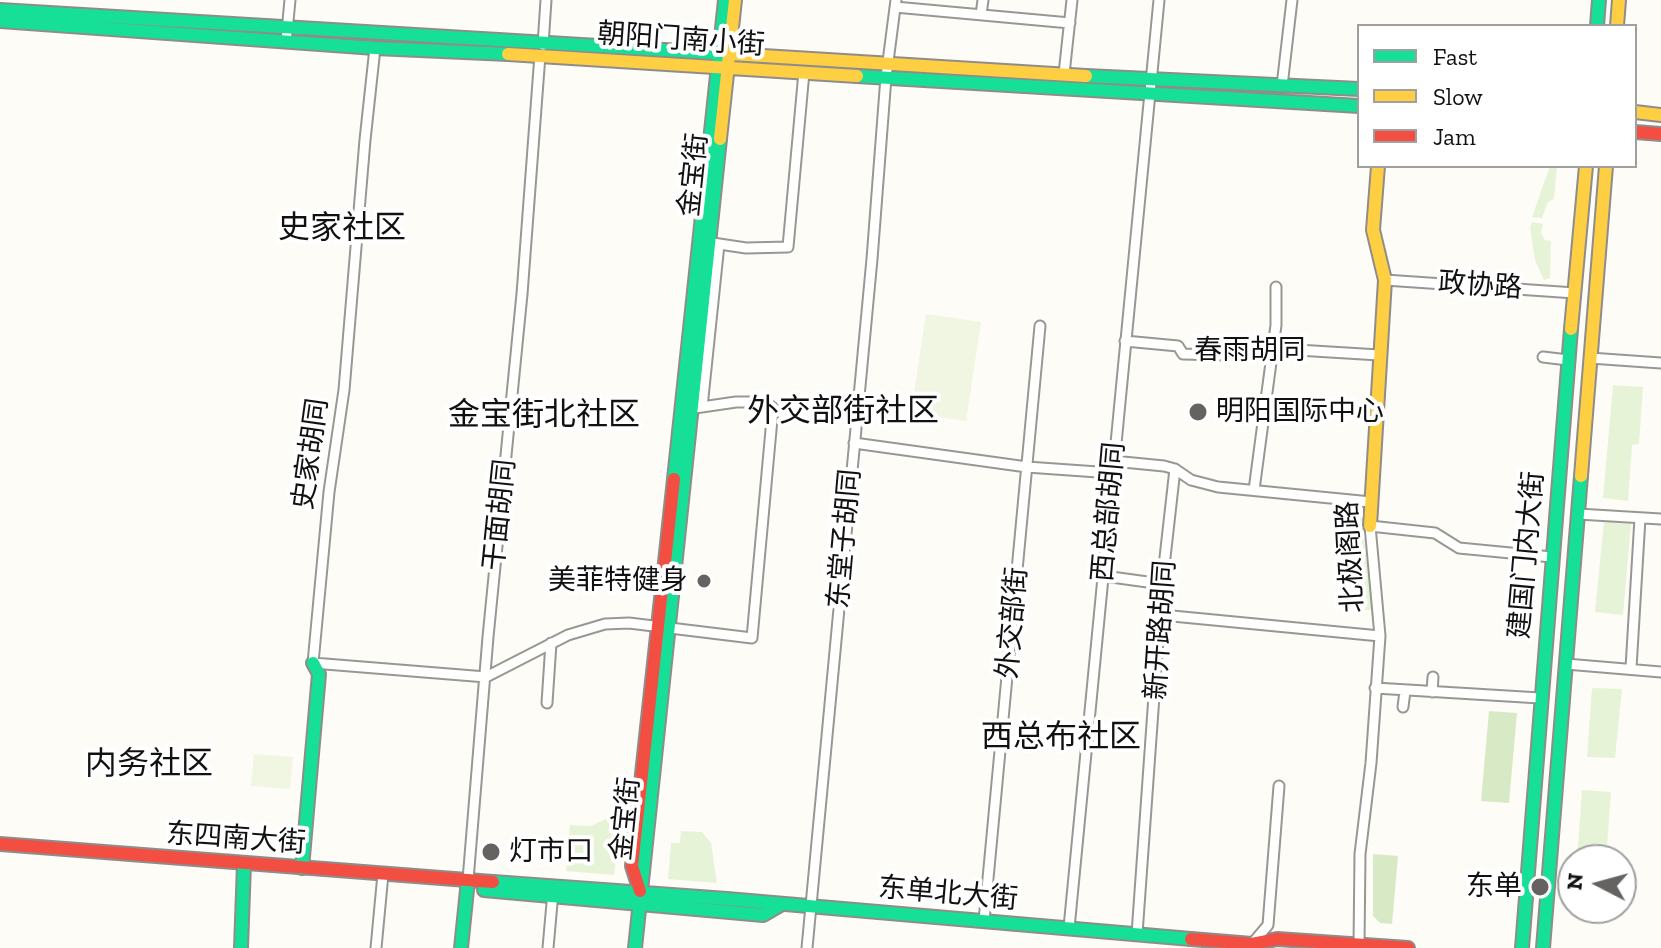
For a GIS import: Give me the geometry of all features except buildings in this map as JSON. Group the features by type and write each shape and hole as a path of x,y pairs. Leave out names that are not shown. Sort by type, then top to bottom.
{"main road":[{"name":"金宝街","path":"635,948 640,898 632,866 693,408 710,242 724,61 725,0"},
{"name":"金宝街","path":"724,61 735,0"},
{"path":"1597,24 1599,0"},
{"path":"1617,24 1619,0"},
{"name":"朝阳门南小街","path":"0,10 30,6 375,48 541,50"},
{"name":"朝阳门南小街","path":"0,21 887,71 1148,95 1357,106"},
{"name":"朝阳门南小街","path":"724,61 804,72 1064,74 1357,89"},
{"path":"1637,112 1661,115"},
{"path":"1637,132 1661,134"},
{"name":"北极阁路","path":"1370,526 1385,280 1373,230 1378,168"},
{"name":"建国门内大街","path":"1522,948 1540,698 1586,168"},
{"name":"建国门内大街","path":"1543,948 1606,168"},
{"path":"300,868 319,674 313,663"},
{"name":"东四南大街","path":"0,844 468,880 640,898"},
{"path":"241,948 244,864"},
{"path":"461,948 468,880"},
{"name":"东单北大街","path":"640,898 811,906 1250,946 1277,939 1408,948"}],"street":[{"path":"286,35 290,0"},
{"name":"干面胡同","path":"468,880 546,0"},
{"path":"981,15 983,0"},
{"path":"1064,74 1072,0"},
{"name":"西总部胡同","path":"1069,928 1084,747 1104,576 1159,0"},
{"path":"1282,86 1292,0"},
{"path":"896,4 1070,23"},
{"name":"东堂子胡同","path":"807,948 887,71 896,4"},
{"name":"史家胡同","path":"313,663 329,492 344,390 375,48"},
{"path":"313,663 486,677 568,635 605,624 665,627 752,638 773,408 765,402 736,402 693,408 710,242 746,248 788,247 804,72"},
{"name":"政协路","path":"1385,280 1575,293"},
{"path":"1254,490 1276,325 1276,287"},
{"name":"外交部街","path":"984,921 1040,326"},
{"name":"春雨胡同","path":"1125,341 1178,346 1183,354 1264,356 1281,349 1379,355"},
{"path":"1543,357 1568,360"},
{"path":"1590,358 1661,363"},
{"path":"854,443 1027,467 1112,473"},
{"path":"1113,461 1175,469 1191,480 1218,487 1371,502"},
{"name":"新开路胡同","path":"1137,934 1162,584 1175,469"},
{"path":"1578,514 1661,519"},
{"path":"1631,668 1640,518"},
{"path":"1370,526 1435,533 1459,548 1552,557"},
{"name":"北极阁路","path":"1359,946 1360,854 1371,763 1380,636 1370,526"},
{"path":"1104,576 1162,584"},
{"path":"1162,615 1380,636"},
{"path":"547,703 551,643"},
{"path":"1566,664 1661,672"},
{"path":"1432,692 1433,677"},
{"path":"1375,688 1540,698"},
{"path":"1403,707 1405,691"},
{"path":"1250,946 1268,925 1279,786"},
{"path":"376,948 383,874"},
{"path":"548,948 553,891"}],"green space":[{"path":"1549,168 1557,168 1554,199 1548,202 1542,218 1532,217"},
{"path":"1532,222 1543,224 1541,233 1545,240 1551,241 1550,278 1544,280 1535,260 1530,228"},
{"path":"926,314 981,322 966,421 911,413"},
{"path":"1613,385 1643,387 1639,444 1632,445 1628,501 1603,498"},
{"path":"1338,509 1361,512 1372,610 1365,610 1363,569 1354,567 1357,541 1350,539 1351,530 1346,530 1346,523 1337,522"},
{"path":"1604,522 1631,524 1623,615 1595,612"},
{"path":"1592,688 1622,689 1615,758 1587,757"},
{"path":"1489,711 1517,713 1509,803 1481,801"},
{"path":"254,754 293,757 290,789 251,786"},
{"path":"619,790 624,790 614,875 566,871 570,825 590,826 604,820 616,808"},
{"path":"1582,790 1611,792 1607,844 1578,844"},
{"path":"681,831 702,832 711,843 717,883 668,879 671,843 680,843"},
{"path":"1373,854 1398,856 1392,924 1380,923 1373,916"}],"traffic: fast":[{"path":"674,479 725,0"},
{"path":"1597,24 1599,0"},
{"path":"0,10 731,54"},
{"path":"0,21 375,48 508,54"},
{"path":"857,76 1357,106"},
{"path":"1086,76 1357,89"},
{"path":"635,948 720,139"},
{"path":"1522,948 1571,329"},
{"path":"1543,948 1581,476"},
{"path":"302,868 319,674 313,663"},
{"path":"241,948 244,864"},
{"path":"461,948 468,880"},
{"path":"493,882 1191,939"},
{"path":"484,890 763,915 782,904"}],"traffic: slow":[{"path":"720,139 735,0"},
{"path":"1617,24 1619,0"},
{"path":"508,54 857,76"},
{"path":"731,54 1086,76"},
{"path":"1637,112 1661,115"},
{"path":"1370,526 1385,280 1373,230 1378,168"},
{"path":"1571,329 1586,168"},
{"path":"1581,476 1606,168"}],"traffic: jam":[{"path":"1637,132 1661,134"},
{"path":"640,891 632,866 674,479"},
{"path":"0,844 493,882"},
{"path":"1191,939 1252,944 1277,939 1408,948"}],"place":[{"name":"明阳国际中心","path":"1198,412"},
{"name":"美菲特健身","path":"704,581"},
{"name":"灯市口","path":"491,852"},
{"name":"东单","path":"1540,887"}],"district":[{"name":"史家社区","path":"342,229"},
{"name":"外交部街社区","path":"843,412"},
{"name":"金宝街北社区","path":"544,416"},
{"name":"西总布社区","path":"1061,738"},
{"name":"内务社区","path":"149,765"}]}
